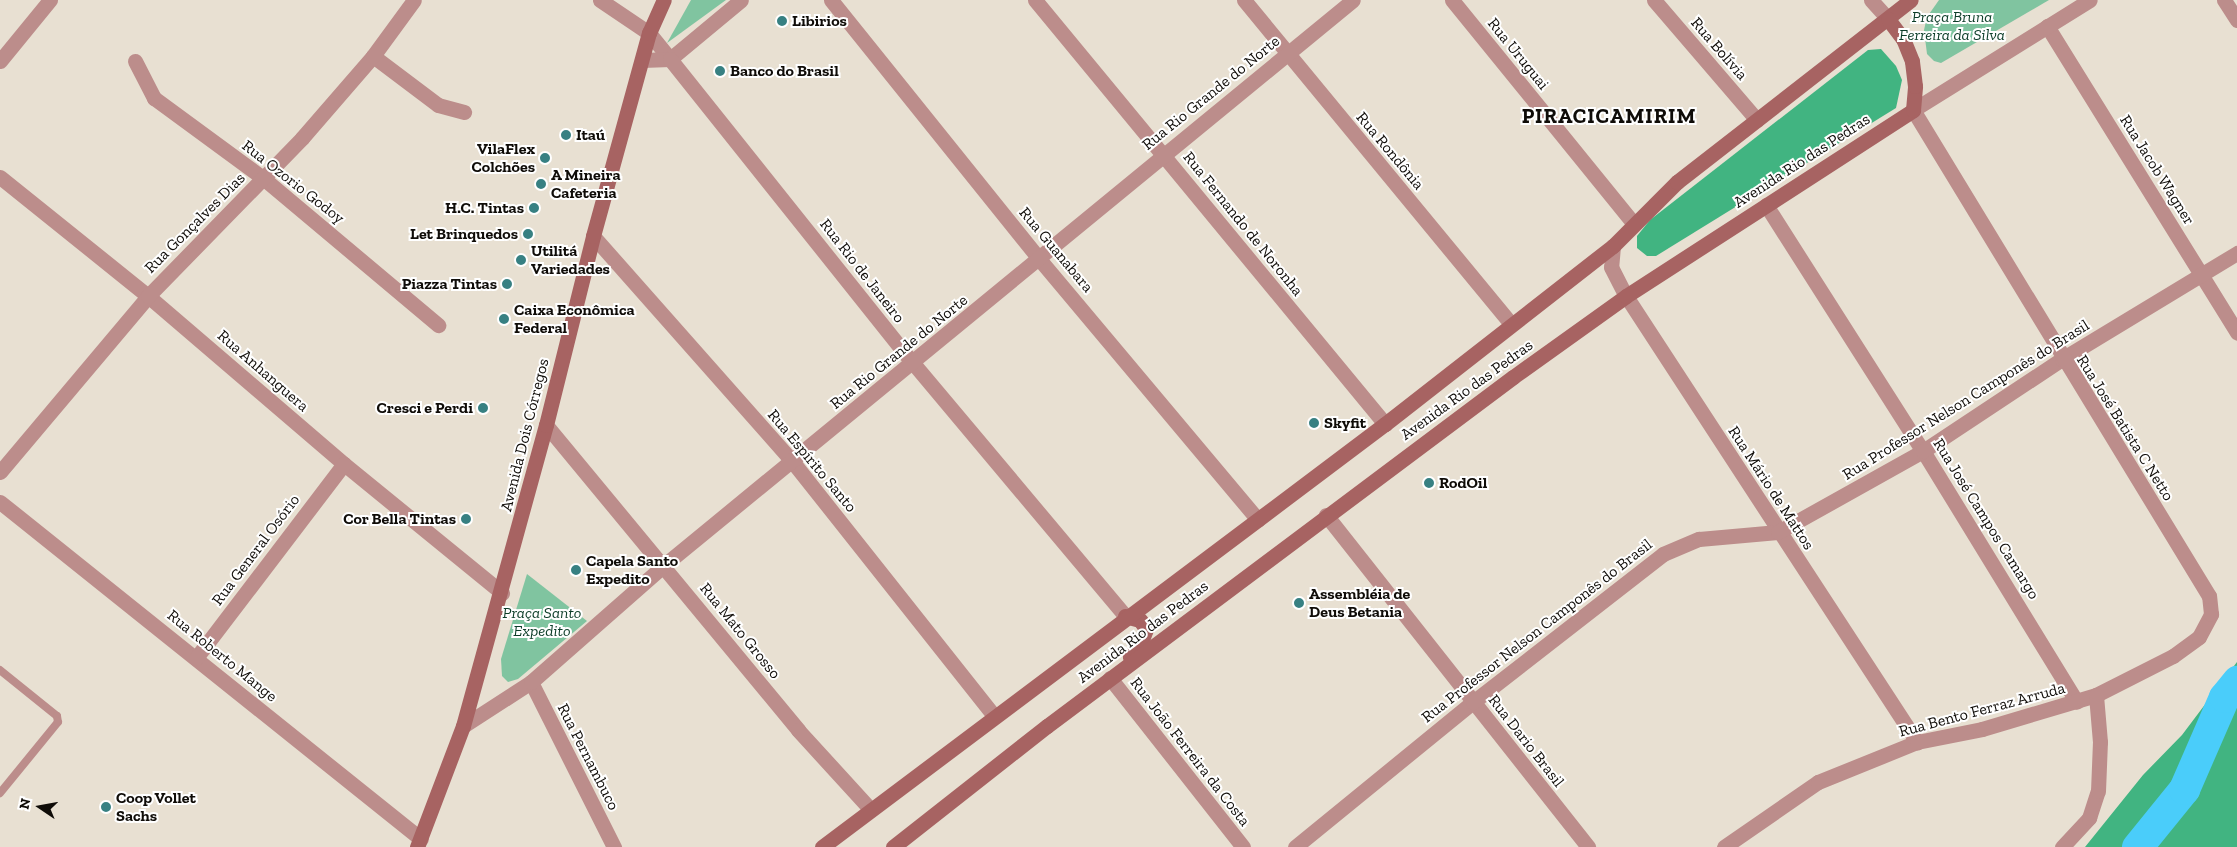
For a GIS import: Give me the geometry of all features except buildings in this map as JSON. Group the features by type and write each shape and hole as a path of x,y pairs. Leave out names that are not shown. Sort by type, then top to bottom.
{"main road":[{"name":"Avenida Dois Córregos","path":"419,843 463,726 502,593 593,236 650,33 664,0"},
{"name":"Avenida Rio das Pedras","path":"822,847 1125,616 1167,590 1384,424 1510,323 1613,246 1633,222 1677,182 1911,0"},
{"path":"1888,19 1902,39 1912,61 1916,86 1913,110"},
{"name":"Avenida Rio das Pedras","path":"898,846 1110,678 1326,515 1626,296 1913,110"},
{"path":"1110,678 1145,636 1146,629 1140,620 1125,616"}],"street":[{"path":"0,62 50,0"},
{"name":"Rua Gonçalves Dias","path":"0,472 148,296 302,138 373,56 414,0"},
{"name":"Rua Rio de Janeiro","path":"600,0 650,33 913,363 1125,616"},
{"path":"642,60 670,59 741,0"},
{"name":"Rua Guanabara","path":"831,0 1040,260 1258,520"},
{"name":"Rua Fernando de Noronha","path":"1036,0 1384,424"},
{"name":"Rua Rondônia","path":"1244,0 1510,323"},
{"name":"Rua Rio Grande do Norte","path":"463,726 531,682 663,566 1040,260 1163,153 1353,0"},
{"name":"Rua Uruguai","path":"1452,0 1633,222"},
{"name":"Rua Bolívia","path":"1654,0 1758,120"},
{"path":"1871,0 1888,19"},
{"name":"Avenida Rio das Pedras","path":"1913,110 2090,0"},
{"path":"2224,0 2237,20"},
{"name":"Rua Jacob Wagner","path":"2047,26 2237,333"},
{"path":"373,56 438,105 464,112"},
{"name":"Rua Ozorio Godoy","path":"135,61 154,98 263,178 438,325"},
{"name":"Rua José Batista C Netto","path":"1913,110 2062,359 2209,596 2211,614 2199,637"},
{"name":"Rua Anhanguera","path":"0,177 148,296 344,464 502,593"},
{"name":"Rua José Campos Camargo","path":"1766,205 1923,451 2077,702"},
{"name":"Rua Espírito Santo","path":"593,236 792,461 994,716"},
{"name":"Rua Mário de Mattos","path":"1613,246 1611,267 1626,296 1778,532 1917,742"},
{"name":"Rua Professor Nelson Camponês do Brasil","path":"1295,847 1473,702 1663,554 1700,539 1778,532 1923,451 2062,359 2202,276 2237,253"},
{"name":"Rua Mato Grosso","path":"546,425 798,730 871,810"},
{"name":"Rua General Osório","path":"196,658 344,464"},
{"name":"Rua Roberto Mange","path":"0,502 196,658 419,843"},
{"name":"Rua Dario Brasil","path":"1326,515 1588,847"},
{"name":"Rua Bento Ferraz Arruda","path":"1724,847 1818,782 1917,742 1982,729 2096,695 2173,656 2199,637"},
{"name":"Rua João Ferreira da Costa","path":"1110,678 1243,847"},
{"name":"Rua Pernambuco","path":"531,682 614,847"},
{"path":"2062,847 2089,818 2098,791 2100,742 2096,695"}],"lane":[{"path":"0,670 57,716 58,722 0,793"}],"green space":[{"path":"691,0 726,0 667,43"},
{"name":"Praça Bruna Ferreira da Silva","path":"1939,0 2049,0 1941,63 1934,61 1927,54 1924,30 1927,17"},
{"path":"1881,49 1896,66 1902,80 1896,108 1656,256 1647,256 1637,248 1637,236 1650,220 1868,50"},
{"name":"Praça Santo Expedito","path":"527,574 587,621 518,679 508,682 502,676 501,659"},
{"path":"2237,662 2237,847 2085,847 2143,775 2182,735"}],"waterway":[{"path":"2137,847 2184,789 2224,697 2237,681"}],"place":[{"name":"Libirios","path":"782,21"},
{"name":"Banco do Brasil","path":"720,71"},
{"name":"Itaú","path":"566,135"},
{"name":"VilaFlex Colchões","path":"545,158"},
{"name":"A Mineira Cafeteria","path":"541,184"},
{"name":"H.C. Tintas","path":"534,208"},
{"name":"Let Brinquedos","path":"528,234"},
{"name":"Utilitá Variedades","path":"521,260"},
{"name":"Piazza Tintas","path":"507,284"},
{"name":"Caixa Econômica Federal","path":"504,319"},
{"name":"Cresci e Perdi","path":"483,408"},
{"name":"Skyfit","path":"1314,423"},
{"name":"RodOil","path":"1429,483"},
{"name":"Cor Bella Tintas","path":"466,519"},
{"name":"Capela Santo Expedito","path":"576,570"},
{"name":"Assembléia de Deus Betania","path":"1299,603"},
{"name":"Coop Vollet Sachs","path":"106,807"}],"district":[{"name":"PIRACICAMIRIM","path":"1609,116"}]}
